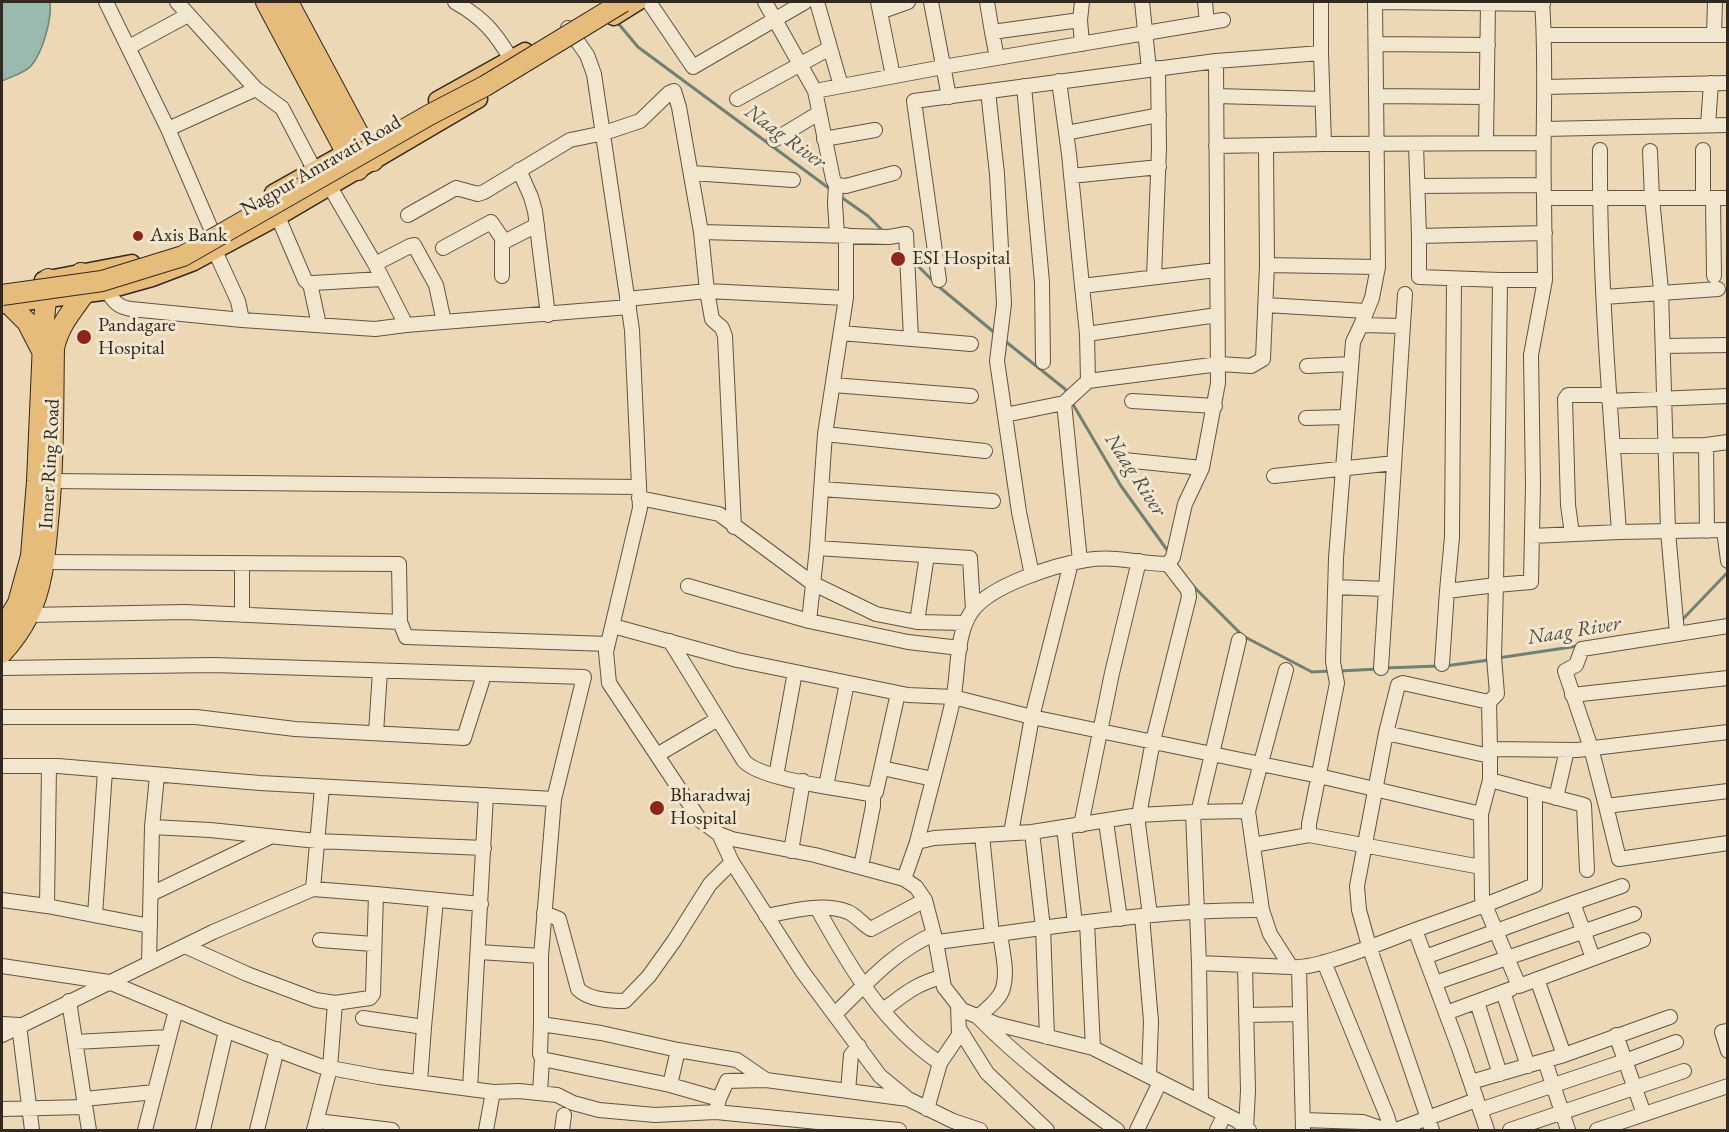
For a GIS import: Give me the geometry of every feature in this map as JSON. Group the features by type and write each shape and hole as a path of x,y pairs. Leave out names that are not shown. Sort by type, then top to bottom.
{"highway":[{"path":"266,2 355,147"},
{"path":"288,2 365,166"},
{"path":"4,301 102,281 183,256 431,114 485,86 611,10"},
{"path":"81,273 84,294"},
{"name":"Inner Ring Road","path":"2,630 18,603 31,556 48,279"},
{"name":"Inner Ring Road","path":"2,653 15,639 29,615 45,562 52,481 54,348 63,323 84,294"},
{"path":"4,301 27,322 42,351"}],"main road":[{"name":"Nagpur Amravati Road","path":"4,301 46,300 107,291 152,278 194,262 278,217 365,166 611,10 638,2"},
{"name":"Nagpur Amravati Road","path":"2,286 81,273 148,258 180,247 511,59 573,34"}],"street":[{"path":"106,2 168,129 211,229"},
{"path":"177,2 256,89 282,108 314,169"},
{"path":"455,2 468,10 496,35 511,59"},
{"path":"649,2 693,67 805,2"},
{"path":"765,2 815,91 836,192 846,298 825,435 809,621"},
{"path":"817,2 841,86"},
{"path":"892,76 879,7 908,2"},
{"path":"931,2 949,97"},
{"path":"987,2 997,57"},
{"path":"1082,2 1080,20 1082,44"},
{"path":"1142,2 1144,34 1153,68 1159,114 1154,277"},
{"path":"1205,2 1207,23"},
{"path":"1315,2 1322,2 1324,144"},
{"path":"1309,835 1309,824 1337,678 1333,662 1335,587 1353,342 1372,298 1378,267 1375,2"},
{"path":"1382,2 1543,2 1545,280 1531,355 1531,582 1447,591"},
{"path":"1545,35 1721,35 1715,2"},
{"path":"1486,143 1488,45 1497,3"},
{"path":"129,47 188,15"},
{"path":"992,32 1080,20"},
{"path":"815,91 997,57 1223,21"},
{"path":"573,34 587,55 594,74 632,330 640,508 606,652 609,683 700,819 719,834 732,839 861,867 904,879 916,886 925,900 944,987 962,1010 996,1024 1093,1048 1202,1101 1236,1119 1247,1129"},
{"path":"1376,44 1488,45"},
{"path":"736,99 830,48"},
{"path":"939,280 914,101 1153,68 1321,53"},
{"path":"1137,1131 1154,1079 1146,916 1138,816 1189,594 1170,561 1185,504 1203,468 1218,383 1215,61"},
{"path":"1059,81 1087,334 1086,384"},
{"path":"1708,125 1711,83"},
{"path":"1544,87 1728,83"},
{"path":"1023,86 1042,282 1043,362"},
{"path":"168,129 256,89"},
{"path":"408,215 456,188 478,194 570,140 604,133 640,121 669,93 674,91 702,232 712,319 722,327 725,336 734,527"},
{"path":"988,91 997,174 1004,304 996,361 1019,512 1032,575"},
{"path":"1216,96 1322,99"},
{"path":"1376,96 1487,97"},
{"path":"774,140 819,113"},
{"path":"1066,133 1159,114"},
{"path":"1216,146 1486,143 1543,136 1708,125 1728,126"},
{"path":"824,139 875,130"},
{"path":"1416,144 1418,276 1454,279 1545,280"},
{"path":"1005,415 1066,401 1086,384 1219,364 1251,366 1263,359 1267,265 1266,147"},
{"path":"1600,150 1599,197 1618,532"},
{"path":"1604,292 1716,282 1703,150"},
{"path":"1650,151 1661,288 1668,531 1677,633"},
{"path":"1071,176 1159,167"},
{"path":"519,170 531,197 537,225 548,315"},
{"path":"692,173 793,180"},
{"path":"836,192 840,186 894,173"},
{"path":"1418,186 1599,197 1728,198"},
{"path":"330,187 375,264 406,325"},
{"path":"278,217 305,280 311,285 319,325"},
{"path":"443,248 491,222 504,241"},
{"path":"502,276 501,246 504,241 537,225"},
{"path":"702,232 889,237 932,230"},
{"path":"1419,236 1545,233"},
{"path":"906,234 911,338"},
{"path":"375,264 414,245 436,285 444,322"},
{"path":"215,251 238,301 242,320"},
{"path":"1267,265 1378,267"},
{"path":"1082,286 1216,270"},
{"path":"311,285 316,282 382,279"},
{"path":"1442,664 1452,537 1454,279"},
{"path":"1500,280 1494,663 1497,694 1489,702 1490,780 1481,814 1481,867 1482,897 1519,986"},
{"path":"107,291 113,302 131,309 242,320 375,329 548,315 707,291 846,298"},
{"path":"1381,668 1405,294"},
{"path":"1266,306 1363,318 1402,326"},
{"path":"1087,334 1217,315"},
{"path":"841,333 971,344"},
{"path":"1664,346 1728,345"},
{"path":"1307,366 1351,364"},
{"path":"833,385 971,396"},
{"path":"1572,534 1568,505 1565,399 1568,396 1609,398 1728,396"},
{"path":"1011,832 1032,717 1076,562 1066,401"},
{"path":"1132,401 1215,406"},
{"path":"1306,418 1346,417"},
{"path":"825,435 985,451"},
{"path":"1613,446 1706,445 1728,442"},
{"path":"1706,445 1707,531"},
{"path":"1124,460 1203,468"},
{"path":"1274,476 1394,463"},
{"path":"52,481 639,492 719,514 812,583 876,615 917,622 965,623"},
{"path":"821,489 993,501"},
{"path":"1532,536 1724,530 1728,561"},
{"path":"816,548 970,558 973,610"},
{"path":"917,622 927,555"},
{"path":"904,879 917,842 953,697 965,623 973,610 986,597 1043,569 1076,562 1120,557 1154,564 1170,561"},
{"path":"1081,825 1100,730 1139,561"},
{"path":"45,562 399,564 400,622 406,638 608,644"},
{"path":"242,564 242,615"},
{"path":"688,586 809,621 908,642 960,648"},
{"path":"1335,587 1385,589"},
{"path":"29,615 185,612 400,622"},
{"path":"613,626 737,660 898,693 953,697 1032,717 1319,776 1481,814"},
{"path":"1728,626 1582,649 1576,664 1565,671 1591,748 1619,859 1728,843"},
{"path":"1202,1101 1195,812 1239,640"},
{"path":"670,641 749,767 776,776 873,794"},
{"path":"2,668 214,665 484,675 584,677 608,673"},
{"path":"1286,670 1248,811 1262,910 1270,934 1295,967 1300,1014 1303,1125 1363,1122 1386,1131"},
{"path":"376,734 380,671"},
{"path":"776,776 795,672"},
{"path":"2,717 196,717 295,729 464,738 484,675"},
{"path":"540,1093 541,956 554,799 584,677"},
{"path":"1572,695 1728,678"},
{"path":"826,786 847,683"},
{"path":"1432,1131 1369,946 1357,897 1357,886 1386,733 1397,689 1401,684 1489,702"},
{"path":"861,867 873,806 873,794 878,789 898,693"},
{"path":"657,755 718,719"},
{"path":"1386,733 1490,752 1591,748 1728,732"},
{"path":"1556,798 1567,750"},
{"path":"2,766 49,766 322,787 554,799"},
{"path":"47,906 49,766"},
{"path":"882,768 933,779"},
{"path":"95,915 105,771"},
{"path":"149,963 152,827 157,776"},
{"path":"1490,780 1584,805 1587,870"},
{"path":"791,850 803,781"},
{"path":"313,889 322,787"},
{"path":"1606,806 1728,791"},
{"path":"1200,963 1295,967 1324,962 1535,885 1535,792"},
{"path":"470,1089 482,904 486,795"},
{"path":"917,842 934,838 1032,832 1138,816 1248,811"},
{"path":"1106,822 1119,919"},
{"path":"152,827 210,830 317,841 484,848"},
{"path":"1064,827 1081,923 1093,1048"},
{"path":"1032,832 1042,928 1047,1037"},
{"path":"719,834 732,862 802,971 880,1076 908,1099 953,1126 980,1131"},
{"path":"978,1017 994,1002 1004,988 1004,975 982,835"},
{"path":"1253,845 1309,835 1481,867"},
{"path":"151,894 272,837"},
{"path":"544,914 559,919 578,989 595,998 625,1001 649,976 710,884 732,862"},
{"path":"1425,957 1622,886"},
{"path":"2,1035 185,946 313,889 482,904"},
{"path":"185,946 247,974 316,1000 335,1003 370,998 373,994 376,894"},
{"path":"2,900 47,906 150,926"},
{"path":"420,1082 436,900"},
{"path":"766,916 817,908 848,912 871,929 925,900"},
{"path":"1574,903 1593,958"},
{"path":"817,908 844,957 883,1010 925,1053 940,1063"},
{"path":"835,1014 900,952 915,943 935,938 996,935 1081,923 1197,911 1262,910"},
{"path":"1435,983 1634,914"},
{"path":"1415,930 1487,1131"},
{"path":"320,940 373,944"},
{"path":"1446,1013 1643,940"},
{"path":"479,952 541,956"},
{"path":"1324,962 1387,1116 1391,1131"},
{"path":"2,966 110,982 226,1031 330,1068 493,1092 519,1091 557,1095 573,1103 599,1110 655,1115 718,1105"},
{"path":"1245,966 1247,1129"},
{"path":"883,1010 914,986 942,977"},
{"path":"1537,979 1564,1055"},
{"path":"1503,992 1528,1066"},
{"path":"69,1001 89,1131"},
{"path":"1477,1002 1500,1074"},
{"path":"335,1003 330,1068 315,1126 392,1131"},
{"path":"927,1109 940,1063 957,1039 960,1030 958,1005"},
{"path":"145,1131 176,1010"},
{"path":"1246,1015 1300,1014"},
{"path":"978,1017 1004,1044 1045,1079 1117,1131"},
{"path":"1471,1082 1564,1055 1670,1017"},
{"path":"363,1018 424,1027"},
{"path":"2,1024 19,1025"},
{"path":"541,1024 601,1033 737,1060 766,1080"},
{"path":"19,1025 32,1131"},
{"path":"960,1030 987,1073 1047,1131"},
{"path":"203,1131 226,1031"},
{"path":"1728,1031 1722,1032 1728,1051"},
{"path":"1616,1035 1644,1114"},
{"path":"75,1042 169,1036"},
{"path":"1396,1131 1428,1117 1553,1086 1676,1042"},
{"path":"848,1091 851,1055 859,1046"},
{"path":"257,1131 277,1049"},
{"path":"670,1085 678,1050"},
{"path":"542,1059 670,1085 718,1105 899,1131"},
{"path":"1545,1060 1568,1131"},
{"path":"1510,1131 1684,1071"},
{"path":"718,1105 727,1080 766,1080 908,1099"},
{"path":"1597,1131 1728,1086"},
{"path":"2,1109 85,1103 155,1092"},
{"path":"486,1131 493,1092"},
{"path":"1217,1131 1225,1114"},
{"path":"562,1131 564,1115"}],"shaded area":[{"path":"2,2 50,2 50,17 46,35 31,66 2,81"}],"waterway":[{"name":"Naag River","path":"617,22 638,47 830,189"},
{"name":"Naag River","path":"841,197 868,216 884,232"},
{"name":"Naag River","path":"912,260 933,281"},
{"name":"Naag River","path":"938,286 995,333"},
{"name":"Naag River","path":"1005,341 1065,389 1068,395"},
{"name":"Naag River","path":"1071,401 1121,486 1170,554"},
{"name":"Naag River","path":"1681,621 1728,572"},
{"name":"Naag River","path":"1193,586 1243,636 1312,672 1330,671"},
{"name":"Naag River","path":"1498,658 1578,646"},
{"name":"Naag River","path":"1445,666 1489,660"},
{"name":"Naag River","path":"1385,668 1438,666"},
{"name":"Naag River","path":"1340,671 1378,669"}],"place":[{"name":"Axis Bank","path":"138,236"},
{"name":"ESI Hospital","path":"898,259"},
{"name":"Pandagare Hospital","path":"84,337"},
{"name":"Bharadwaj Hospital","path":"657,808"}]}
